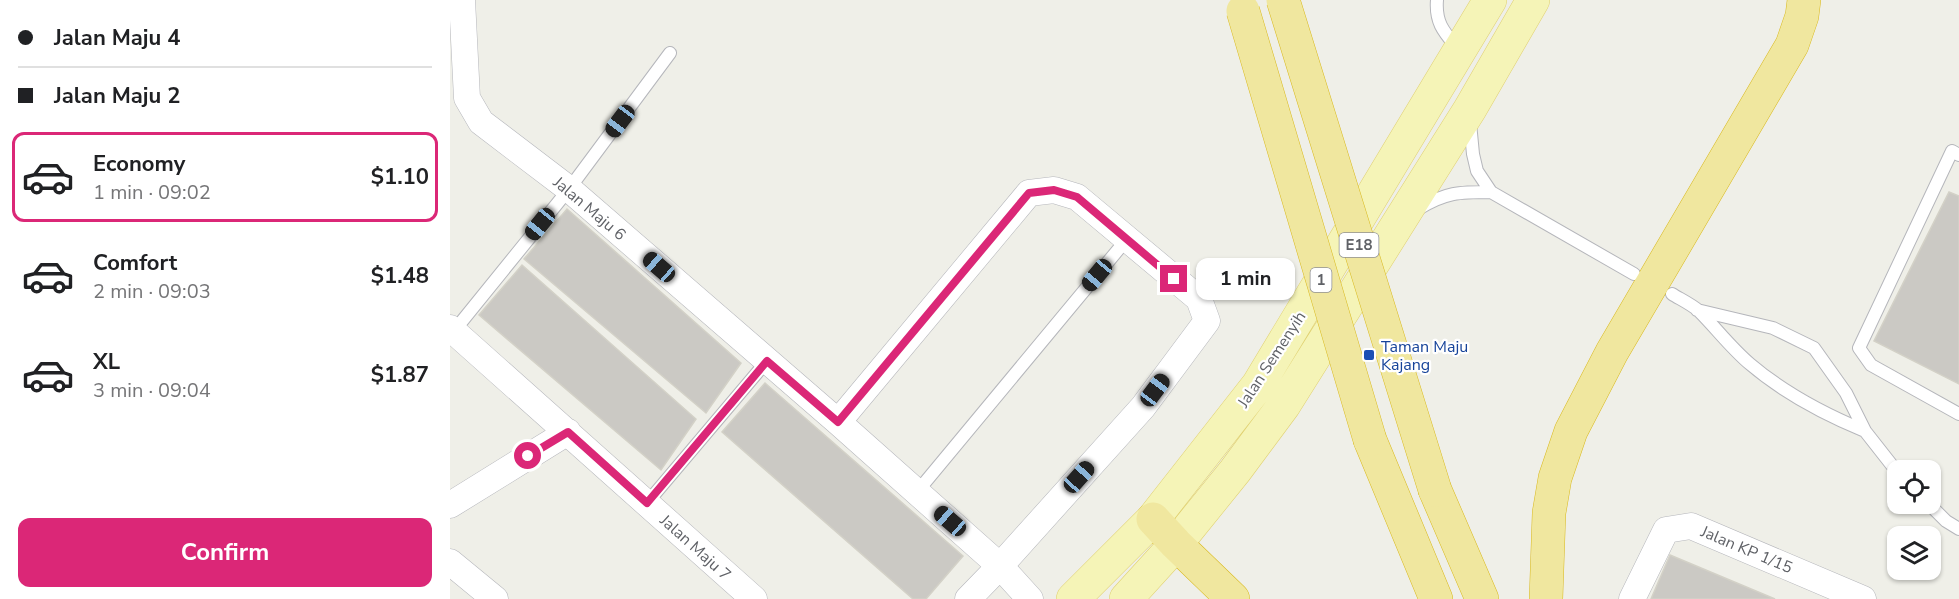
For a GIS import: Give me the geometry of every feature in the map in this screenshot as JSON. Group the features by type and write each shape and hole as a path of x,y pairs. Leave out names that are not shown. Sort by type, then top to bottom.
{"highway":[{"name":"E18","path":"1282,0 1435,490 1482,599"},
{"path":"1546,599 1549,513 1555,478 1571,430 1612,352 1792,45 1802,15 1804,0"},
{"name":"E18","path":"1242,5 1370,440 1436,599"},
{"path":"1153,519 1233,599"}],"main road":[{"name":"Jalan Semenyih","path":"1073,599 1153,519 1258,385 1490,0"},
{"name":"1","path":"1126,599 1176,544 1235,471 1284,405 1461,122 1533,0"},
{"path":"1421,116 1461,122"}],"street":[{"name":"Jalan Maju 6","path":"462,0 467,98 482,122 569,189 838,422 1000,566 1030,599"},
{"path":"838,422 1029,193 1054,190 1077,197 1199,299 1207,321 1143,406 968,599"},
{"name":"Jalan Maju 7","path":"452,329 754,599"},
{"path":"450,505 568,432"},
{"name":"Jalan KP 1/15","path":"1632,599 1666,530 1691,526 1863,599"},
{"path":"450,562 495,599"}],"lane":[{"path":"1437,0 1436,14 1442,30 1460,51"},
{"path":"452,329 569,189 670,53"},
{"path":"1461,122 1477,171 1491,192 1634,274"},
{"path":"1959,155 1952,151 1859,348 1871,364 1959,414"},
{"path":"1400,220 1441,196 1457,192 1491,192"},
{"path":"917,492 1127,239"},
{"path":"1672,294 1697,310 1750,364 1780,387 1833,417 1865,431"},
{"path":"1697,310 1773,328 1814,348 1846,393 1865,431 1888,460"},
{"path":"647,503 767,361"},
{"path":"1939,514 1959,529"}],"building":[{"path":"1949,192 1959,196 1959,384 1874,341"},
{"path":"567,209 741,363 706,413 524,259"},
{"path":"522,265 696,419 661,470 479,315"},
{"path":"765,383 963,556 926,599 913,599 722,432"},
{"path":"1670,555 1775,599 1651,599"}],"place":[{"name":"Taman Maju Kajang","path":"1369,355"}],"route":[{"path":"528,456 568,432 647,503 767,361 838,422 1029,193 1054,190 1077,197 1174,279"}]}
